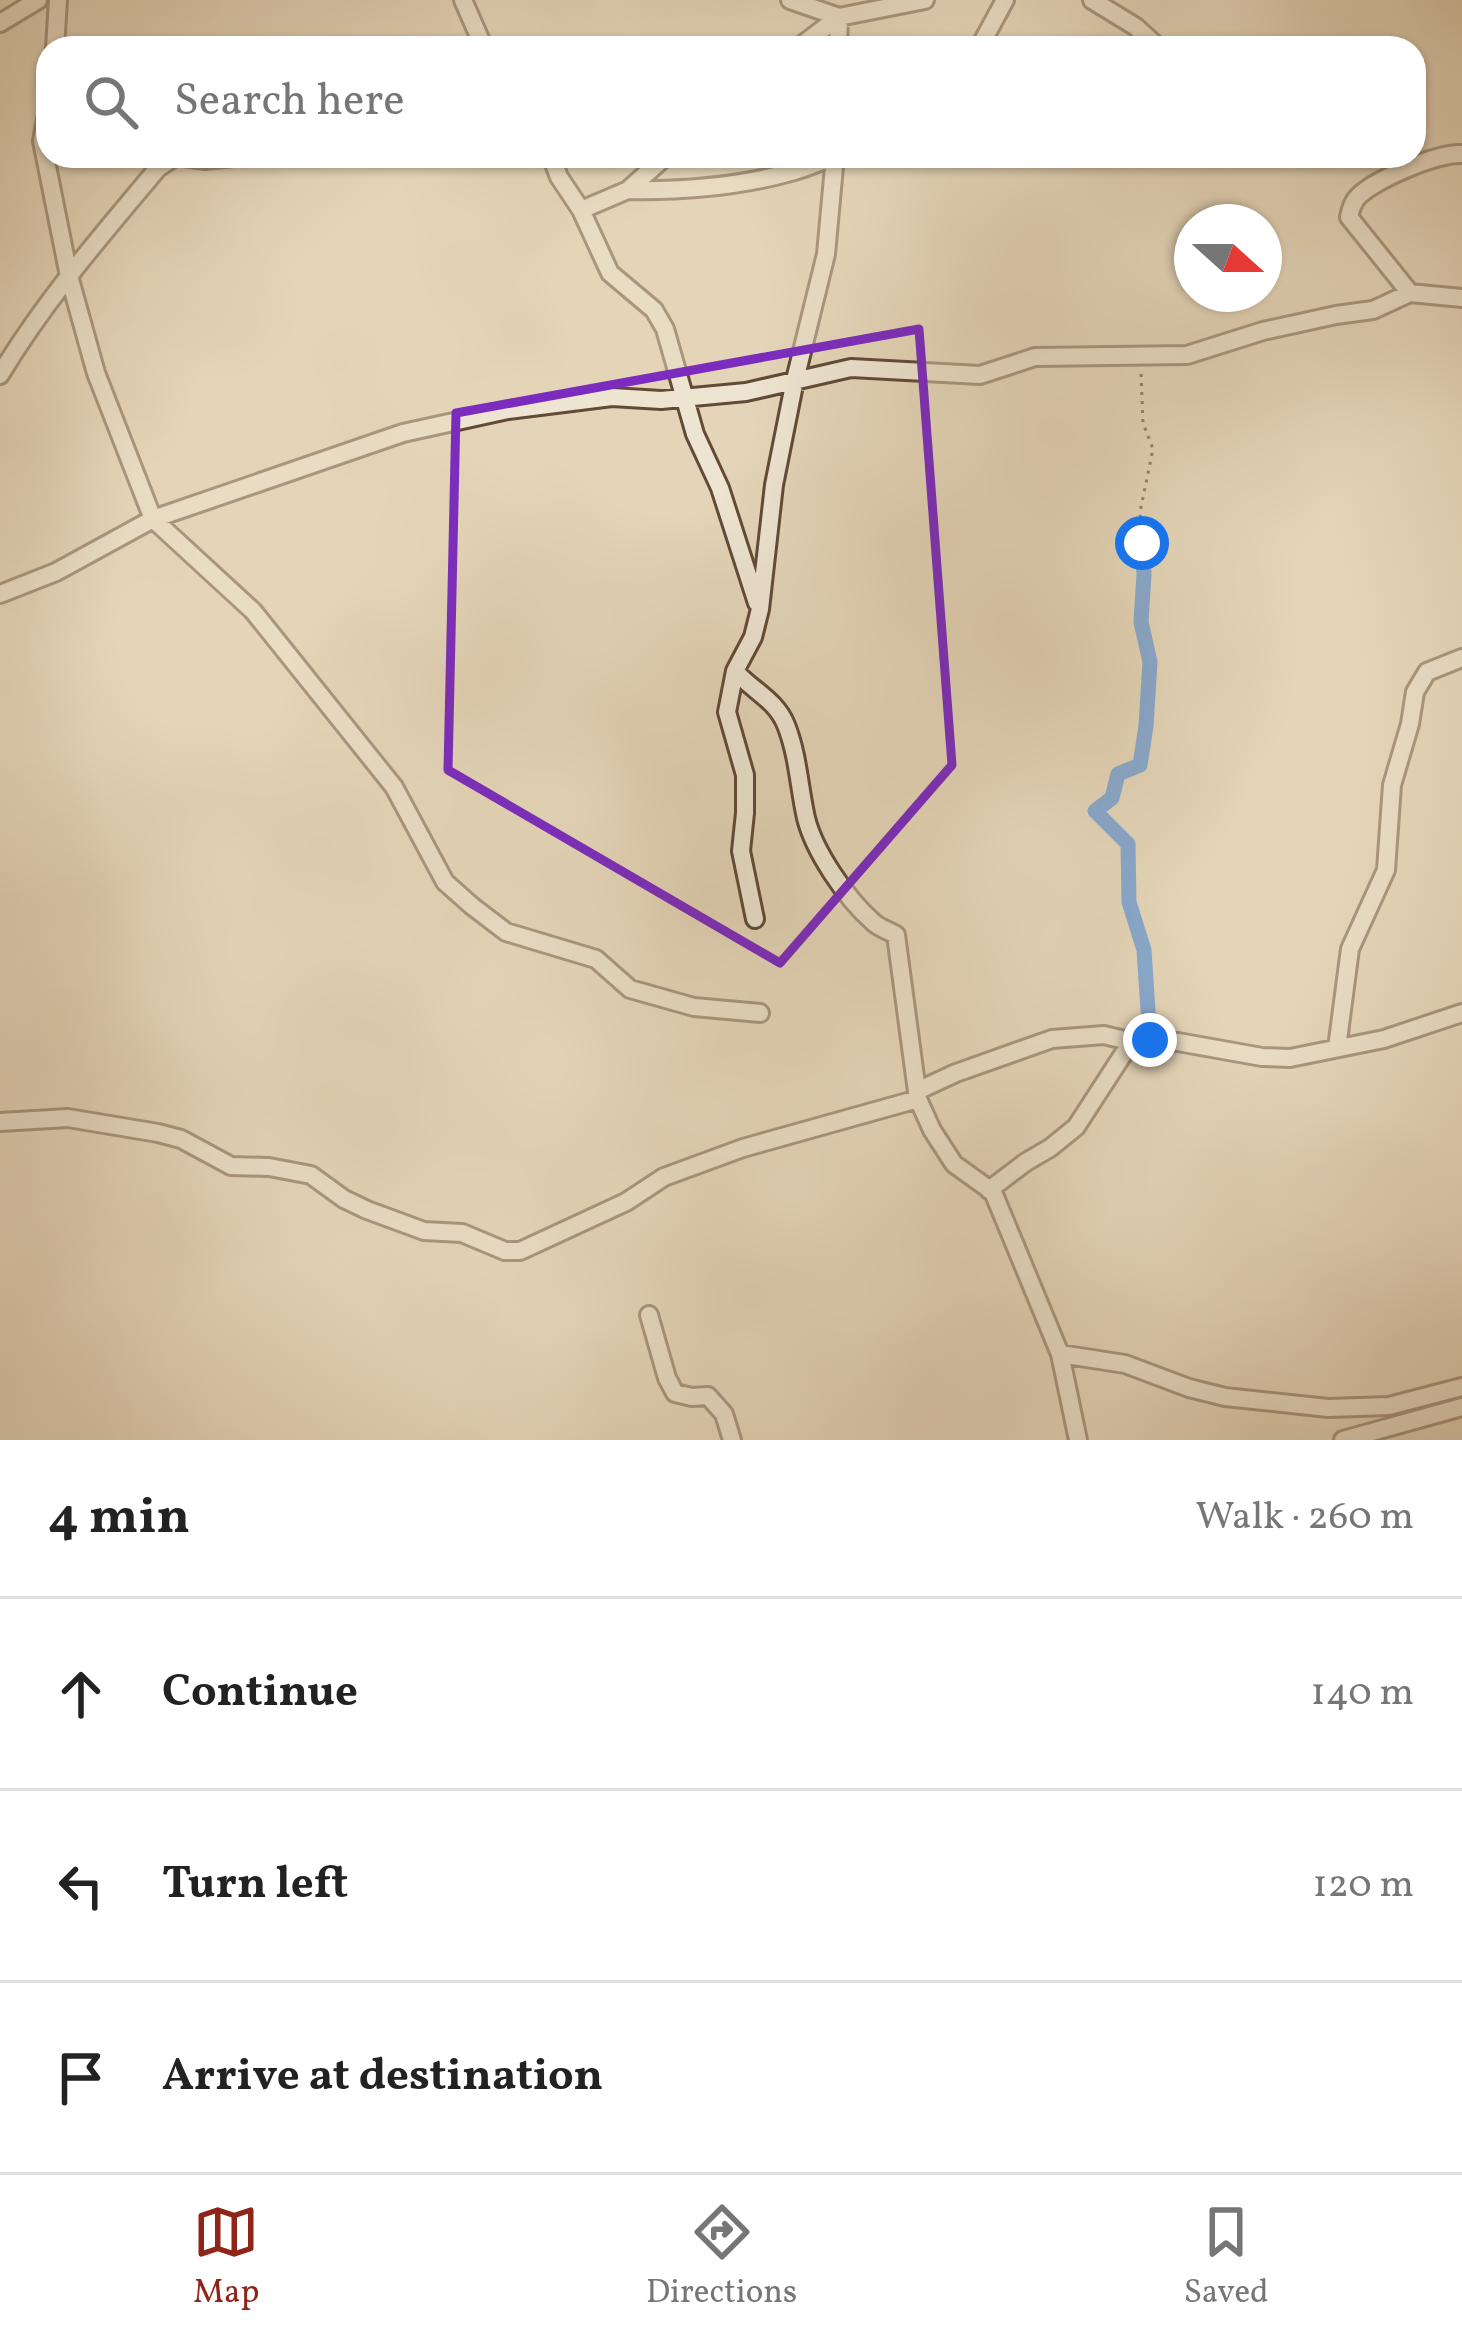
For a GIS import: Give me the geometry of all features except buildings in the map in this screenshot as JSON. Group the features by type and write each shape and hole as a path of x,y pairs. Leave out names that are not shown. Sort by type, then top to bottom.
{"street":[{"path":"0,23 38,0"},
{"path":"56,36 58,0"},
{"path":"463,0 479,36"},
{"path":"790,0 839,17"},
{"path":"814,36 839,17 925,0"},
{"path":"986,36 1005,0"},
{"path":"1092,0 1146,36"},
{"path":"838,36 839,17"},
{"path":"1426,161 1462,154"},
{"path":"47,168 69,276 96,374 152,519 253,611 394,788 445,882 506,932 596,958 630,989 694,1007 760,1013"},
{"path":"0,375 30,325 157,168"},
{"path":"555,168 610,273 654,310 665,329 695,434 720,488 760,609"},
{"path":"581,211 628,190 653,168"},
{"path":"628,190 716,188 802,168"},
{"path":"755,919 741,851 745,775 727,712 735,671 753,637 760,609 775,485 826,254 835,168"},
{"path":"1402,296 1385,260 1349,218 1360,194 1411,168"},
{"path":"0,594 56,572 152,519 403,433 508,410 612,397 662,400 746,392 851,368 980,375 1035,357 1186,355 1263,331 1373,310 1402,296 1462,298"},
{"path":"1337,1048 1350,949 1386,870 1392,785 1415,692 1426,672 1462,658"},
{"path":"735,671 773,702 786,724 816,845 875,926 896,934 918,1095 932,1130 954,1164 993,1192 1060,1354 1078,1440"},
{"path":"0,1122 68,1118 158,1133 181,1139 231,1166 311,1175 367,1210 424,1231 468,1235 511,1252 626,1202 664,1177 918,1095 956,1072 1052,1039 1104,1035 1290,1058 1384,1039 1462,1013"},
{"path":"989,1190 1076,1127 1124,1053 1143,1042"},
{"path":"649,1315 675,1393 708,1396 724,1414 732,1440"},
{"path":"1060,1354 1125,1364 1225,1397 1328,1408 1390,1406 1462,1387"},
{"path":"1343,1440 1462,1407"}],"path":[{"path":"1142,354 1143,423 1153,449 1140,512 1141,622 1150,662 1146,726 1140,765 1118,774 1112,798 1095,811 1128,844 1129,902 1144,950 1143,1042"}],"highlighted area":[{"path":"919,329 952,765 780,963 448,770 456,413"}],"route":[{"path":"1142,543 1141,622 1150,662 1140,765 1118,774 1112,798 1095,811 1128,844 1129,902 1144,950 1150,1040"}]}
